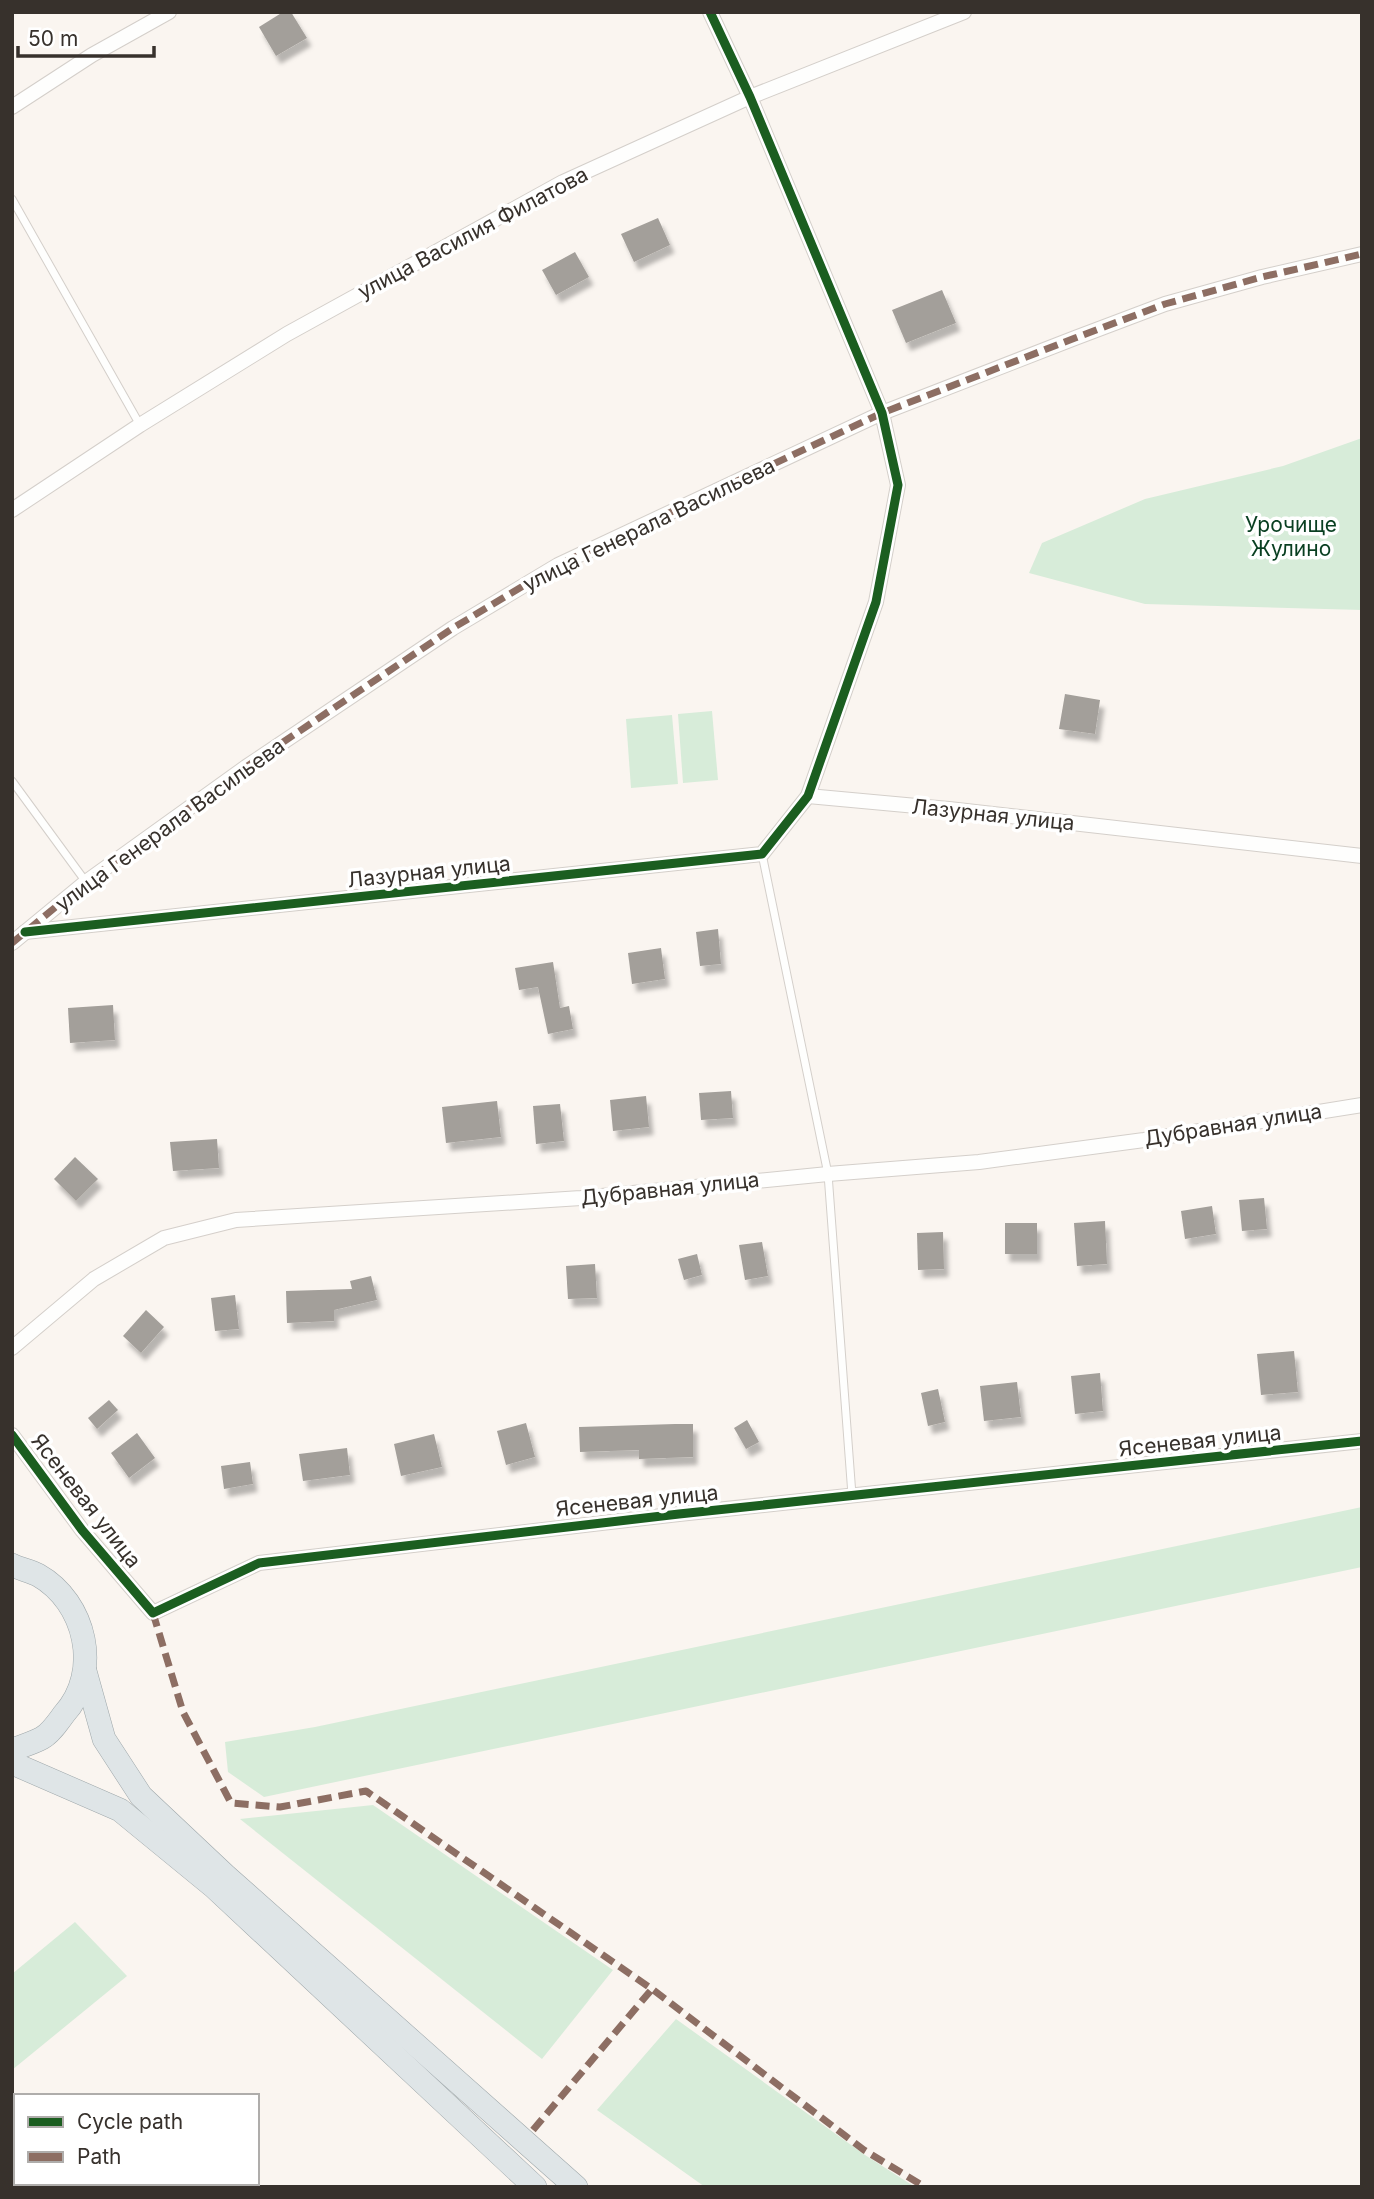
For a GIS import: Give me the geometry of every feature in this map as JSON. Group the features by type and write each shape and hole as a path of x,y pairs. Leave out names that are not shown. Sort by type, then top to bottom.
{"main road":[{"path":"12,1566 38,1575 64,1597 76,1615 86,1647 85,1671 76,1701 44,1737 12,1750"},
{"path":"85,1671 104,1739 141,1796 226,1876 576,2187"},
{"path":"12,1763 120,1811 194,1870 536,2187"}],"street":[{"path":"12,107 92,55 169,12"},
{"path":"710,12 750,97 883,413 898,485 876,602 808,796 762,854"},
{"name":"улица Василия Филатова","path":"12,510 140,425 287,334 563,182 750,97 964,12"},
{"name":"улица Генерала Васильева","path":"12,943 86,882 256,759 453,628 558,565 883,413 1165,304 1262,277 1362,254"},
{"name":"Лазурная улица","path":"808,796 977,812 1362,856"},
{"name":"Лазурная улица","path":"25,932 762,854"},
{"name":"Дубравная улица","path":"12,1348 94,1279 164,1238 236,1220 581,1198 993,1160 1144,1140 1362,1105"},
{"name":"Ясеневая улица","path":"12,1434 82,1530 153,1613 259,1563 852,1495 1362,1441"},
{"path":"12,1558 38,1575"}],"lane":[{"path":"12,199 140,425"},
{"path":"12,781 86,882"},
{"path":"762,854 828,1174 852,1495"}],"green space":[{"name":"Урочище Жулино","path":"1362,438 1362,610 1145,604 1029,573 1042,543 1145,499 1283,466"},
{"path":"712,711 718,780 683,783 678,714"},
{"path":"672,715 678,784 631,788 626,719"},
{"path":"1362,1507 1362,1567 264,1797 228,1772 225,1742 315,1727"},
{"path":"373,1805 613,1970 542,2059 240,1819"},
{"path":"75,1922 127,1976 12,2070 12,1974"},
{"path":"676,2019 865,2155 915,2187 705,2187 597,2110"}],"building":[{"path":"283,12 291,12 307,38 276,56 259,27"},
{"path":"658,218 670,245 634,262 621,234"},
{"path":"575,252 589,277 556,295 542,270"},
{"path":"942,290 956,323 906,343 892,310"},
{"path":"1065,694 1100,700 1095,734 1059,729"},
{"path":"718,929 721,964 700,966 696,932"},
{"path":"661,948 665,979 632,984 628,953"},
{"path":"553,962 560,1008 569,1006 573,1029 548,1034 538,987 519,990 515,968"},
{"path":"113,1005 115,1040 70,1043 68,1008"},
{"path":"731,1091 733,1118 701,1120 699,1093"},
{"path":"646,1096 649,1127 613,1131 610,1100"},
{"path":"497,1101 501,1137 446,1143 442,1107"},
{"path":"560,1104 564,1141 536,1144 533,1106"},
{"path":"217,1139 219,1168 173,1171 170,1142"},
{"path":"75,1157 98,1179 76,1201 54,1179"},
{"path":"1264,1198 1267,1229 1242,1231 1239,1200"},
{"path":"1212,1206 1216,1234 1185,1239 1181,1211"},
{"path":"1105,1221 1107,1264 1077,1266 1074,1223"},
{"path":"1005,1223 1037,1223 1037,1254 1005,1254"},
{"path":"943,1232 944,1269 918,1270 917,1233"},
{"path":"762,1242 768,1276 745,1280 739,1245"},
{"path":"697,1254 702,1275 684,1280 678,1259"},
{"path":"595,1264 597,1298 568,1299 566,1266"},
{"path":"371,1276 377,1300 334,1310 334,1321 287,1323 286,1291 352,1289 350,1281"},
{"path":"235,1295 239,1329 215,1331 211,1298"},
{"path":"146,1310 164,1327 141,1353 123,1336"},
{"path":"1294,1351 1298,1392 1261,1395 1257,1354"},
{"path":"1100,1373 1103,1411 1075,1414 1071,1376"},
{"path":"1017,1382 1021,1417 984,1421 980,1386"},
{"path":"938,1389 945,1422 928,1426 921,1393"},
{"path":"109,1400 118,1410 97,1429 88,1418"},
{"path":"747,1420 759,1442 746,1449 734,1428"},
{"path":"526,1423 535,1457 506,1465 497,1431"},
{"path":"693,1424 693,1457 639,1459 639,1450 580,1452 579,1427"},
{"path":"137,1433 155,1458 129,1478 111,1453"},
{"path":"434,1434 442,1467 401,1476 394,1444"},
{"path":"347,1448 350,1475 303,1481 299,1454"},
{"path":"250,1462 253,1484 224,1489 221,1466"}],"marked path":[{"path":"12,943 86,882 246,767 453,628 558,565 882,413 1075,338 1165,304 1262,277 1362,254"},
{"path":"153,1613 183,1712 231,1803 280,1807 366,1791 652,1989 864,2150 925,2187"},
{"path":"533,2130 652,1989"}],"cycle path":[{"path":"25,932 762,854 808,796 876,602 898,485 882,413 750,97 710,12"},
{"path":"12,1435 82,1530 153,1613 259,1563 679,1514 1362,1441"}]}
